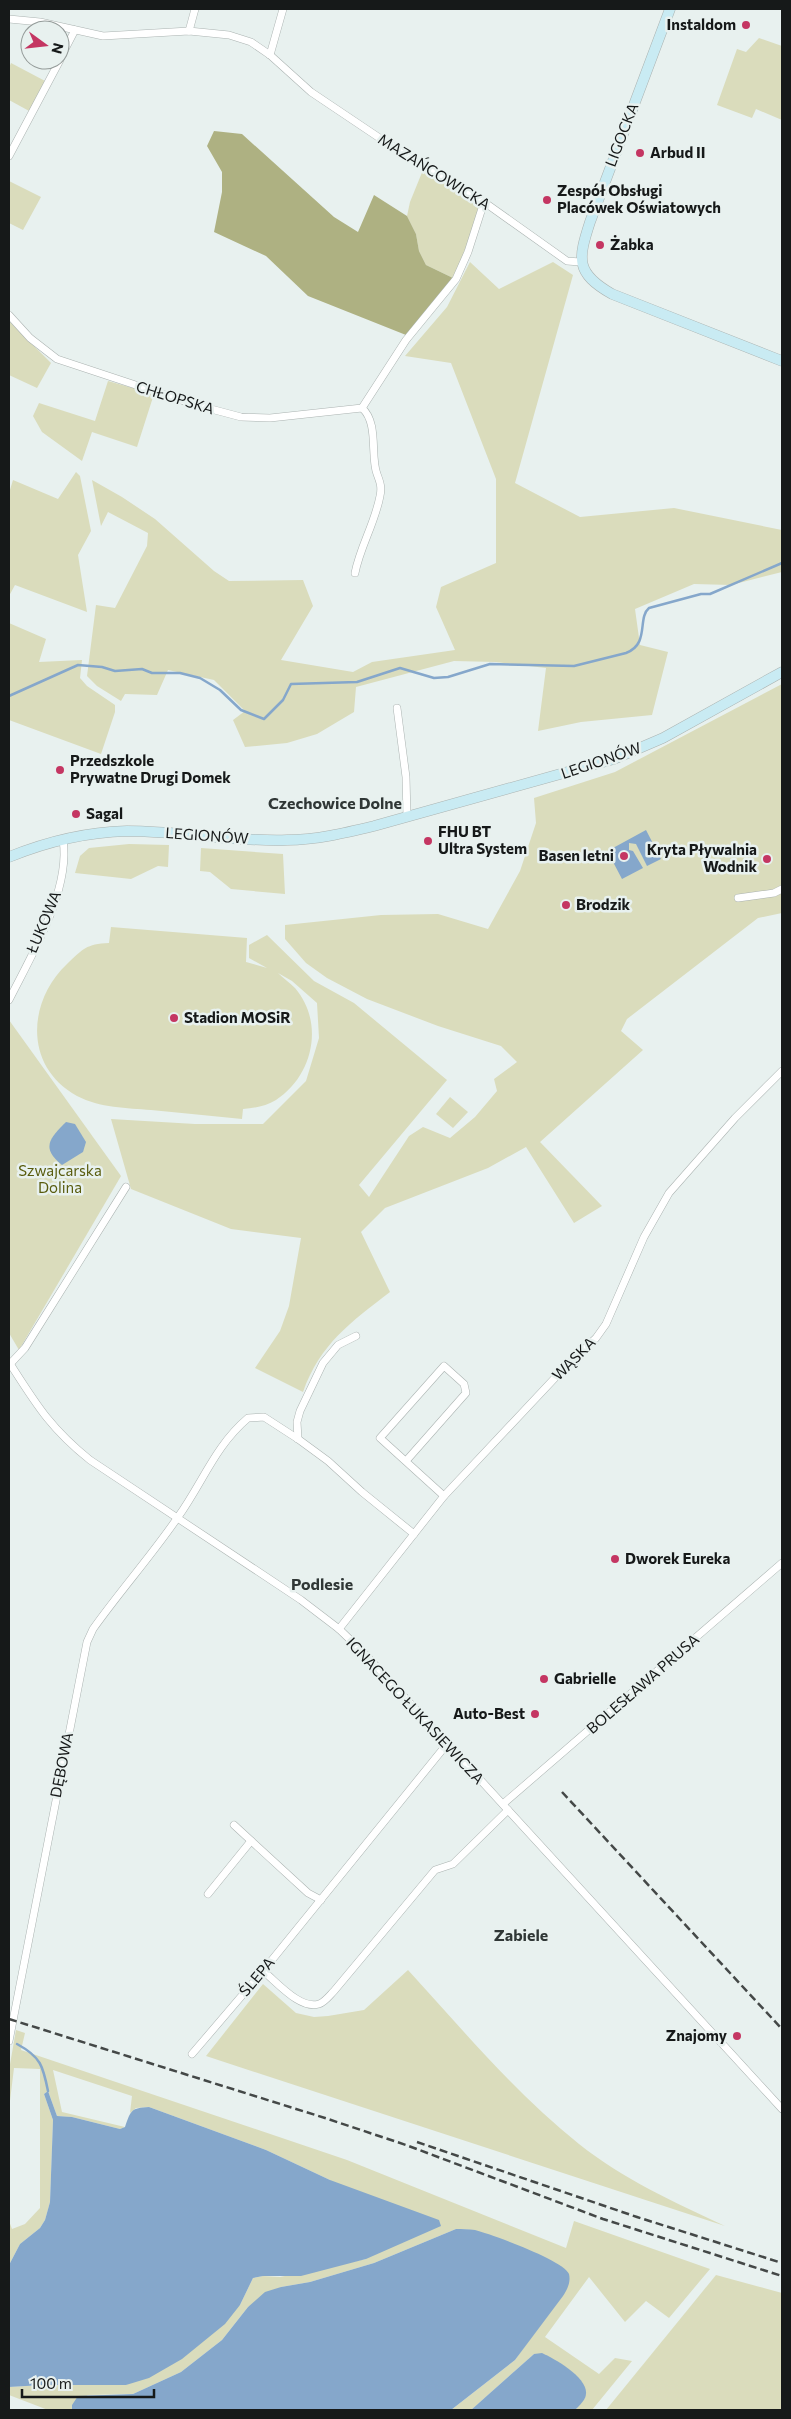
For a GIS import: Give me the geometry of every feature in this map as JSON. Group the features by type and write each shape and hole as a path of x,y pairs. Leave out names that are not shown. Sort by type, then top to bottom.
{"street":[{"path":"189,31 195,9"},
{"path":"270,55 283,9"},
{"name":"LIGOCKA","path":"580,262 582,246 590,222 670,9"},
{"name":"MAZAŃCOWICKA","path":"9,19 40,22 103,36 189,31 229,35 250,42 270,55 311,92 387,143 484,202 567,261 580,262"},
{"path":"70,40 75,30"},
{"path":"9,156 55,70"},
{"path":"355,573 359,554 378,504 381,484 377,474 371,427 362,408 406,340 456,280 468,252 484,202"},
{"path":"580,262 586,274 597,285 612,294 782,361"},
{"name":"CHŁOPSKA","path":"9,315 30,338 57,359 177,399 232,414 270,418 362,408"},
{"name":"LEGIONÓW","path":"9,857 63,840 106,832 128,831 287,840 340,834 614,759 663,738 782,672"},
{"path":"398,708 406,777 407,817"},
{"name":"ŁUKOWA","path":"9,1000 56,898 63,868 63,840"},
{"path":"738,898 774,893 782,889"},
{"name":"WĄSKA","path":"339,1629 444,1496 567,1365 596,1338 606,1324 644,1237 668,1193 735,1118 782,1071"},
{"path":"9,1363 25,1348 126,1187"},
{"path":"298,1439 297,1422 300,1411 323,1363 338,1344 356,1336"},
{"name":"IGNACEGO ŁUKASIEWICZA","path":"9,1363 35,1404 64,1440 90,1460 301,1600 339,1629 782,2109"},
{"path":"406,1461 466,1393 464,1384 444,1366 380,1438 444,1496"},
{"name":"DĘBOWA","path":"9,2041 87,1642 97,1622 178,1517 213,1457 228,1437 248,1418 264,1417 328,1461 362,1492 414,1534"},
{"name":"BOLESŁAWA PRUSA","path":"263,1971 304,2003 313,2005 322,2003 435,1870 453,1864 460,1858 505,1807 782,1563"},
{"name":"ŚLEPA","path":"192,2054 263,1971 447,1744"},
{"path":"234,1825 308,1893 321,1900"},
{"path":"208,1894 252,1840"}],"green space":[{"path":"759,38 782,46 782,120 756,109 752,118 717,105 737,49 746,52"},
{"path":"11,63 20,68 20,70 24,70 47,82 31,112 9,100 9,68"},
{"path":"214,131 242,134 334,217 358,232 374,195 407,216 416,234 419,251 426,265 453,278 406,335 308,296 266,256 214,232 222,192 222,172 207,146"},
{"path":"423,170 481,203 466,251 453,278 426,265 419,251 416,234 407,216 410,202"},
{"path":"9,181 41,197 23,230 9,223"},
{"path":"470,262 499,289 553,262 573,275 515,483 580,517 674,508 782,530 782,572 731,585 694,584 635,609 640,645 668,652 652,715 581,722 538,731 546,668 496,662 454,661 356,687 354,712 317,734 287,743 245,747 233,720 245,711 214,680 168,670 157,695 125,694 121,701 97,686 87,676 96,605 115,608 147,546 148,533 108,512 101,526 92,480 155,519 214,571 229,581 303,580 313,606 281,660 353,672 372,662 455,650 436,607 441,587 496,563 496,479 451,363 405,356 447,307"},
{"path":"9,321 51,363 37,388 9,375"},
{"path":"108,381 154,394 137,447 92,432 82,461 42,432 33,416 39,403 95,421"},
{"path":"76,472 80,476 91,531 78,555 87,612 15,585 9,596 9,493 13,480 58,499"},
{"path":"9,623 46,639 39,662 82,660 80,678 87,686 115,705 115,712 101,754 9,720"},
{"path":"782,684 782,913 758,918 627,1019 621,1031 643,1050 540,1142 602,1206 574,1223 526,1147 488,1168 385,1208 361,1232 390,1292 338,1335 318,1360 303,1392 255,1368 280,1331 289,1306 301,1238 231,1229 131,1189 111,1119 195,1124 263,1124 306,1081 319,1038 317,1003 292,981 278,973 295,988 304,1002 310,1017 312,1032 311,1048 299,1077 289,1090 268,1104 243,1109 242,1119 104,1105 77,1096 60,1084 47,1068 40,1052 37,1033 44,997 54,979 85,948 109,943 111,927 247,938 246,962 267,968 249,958 249,945 267,935 314,981 354,1003 447,1080 359,1185 369,1197 409,1136 423,1127 450,1138 475,1117 497,1091 494,1079 517,1062 501,1046 438,1026 367,999 327,978 306,963 285,939 285,925 381,915 438,914 488,929 520,871 536,823 534,798 615,772"},
{"path":"129,844 169,845 168,867 158,866 131,879 75,873 80,856 89,848"},
{"path":"201,848 283,854 285,894 231,889 210,872 200,871"},
{"name":"Szwajcarska Dolina","path":"9,1020 121,1176 19,1350 9,1333"},
{"path":"450,1097 468,1112 453,1128 436,1114"},
{"path":"408,1970 511,2082 579,2144 631,2179 725,2226 206,2056 263,1984 296,2013 314,2017 328,2016 364,2010"},
{"path":"16,2030 25,2033 21,2050 347,2160 566,2248 574,2221 710,2269 669,2318 646,2301 625,2322 589,2277 545,2337 599,2374 615,2358 632,2361 592,2410 575,2410 585,2398 534,2354 471,2410 451,2410 515,2360 532,2336 473,2230 456,2229 374,2263 310,2282 281,2287 248,2307 222,2340 181,2372 133,2394 88,2395 72,2405 72,2410 48,2410 9,2395 9,2387 126,2385 240,2305 253,2278 263,2276 280,2277 366,2259 330,2180 266,2150 149,2107 136,2108 130,2113 132,2096 53,2070 62,2112 125,2127 120,2129 72,2117 57,2116 48,2091 44,2094 53,2120 50,2202 45,2220 40,2228 20,2244 9,2265 9,2221 12,2229 25,2224 40,2208 40,2069 14,2068 9,2109 9,2070"},
{"path":"716,2275 782,2293 782,2410 606,2410"}],"water":[{"name":"Basen letni","path":"646,830 661,859 647,866 636,844 629,843 629,850 633,851 643,868 622,879 612,860 613,848"},
{"path":"66,1122 75,1124 86,1142 83,1152 62,1165 51,1154 50,1144 55,1134"},
{"path":"48,2091 57,2116 72,2117 120,2129 125,2127 132,2111 138,2108 149,2107 266,2150 330,2180 439,2220 441,2226 366,2259 301,2276 263,2276 253,2278 240,2305 225,2324 182,2359 149,2378 126,2385 9,2387 9,2265 20,2244 40,2228 45,2220 50,2202 53,2120 44,2094"},
{"path":"456,2229 473,2230 483,2233 542,2255 564,2269 569,2274 569,2280 563,2296 515,2360 451,2410 72,2410 72,2405 78,2396 133,2394 181,2372 222,2340 248,2307 265,2292 310,2282 374,2263"},
{"path":"542,2353 571,2371 583,2384 586,2391 585,2398 575,2410 471,2410 534,2354"}],"waterway":[{"path":"9,696 78,665 102,667 115,671 142,669 152,673 180,673 200,678 220,690 241,710 264,719 283,700 291,684 357,682 400,668 434,678 448,677 490,664 574,666 626,653 633,649 641,637 644,618 649,608 701,594 710,594 782,563"},
{"path":"17,2044 31,2053 40,2063 48,2091"}],"railway":[{"path":"562,1792 782,2029"},
{"path":"9,2019 325,2118 406,2145 603,2219 782,2276"},
{"path":"417,2142 637,2217 782,2263"}],"place":[{"name":"Instaldom","path":"746,25"},
{"name":"Arbud II","path":"640,153"},
{"name":"Zespół Obsługi Placówek Oświatowych","path":"547,200"},
{"name":"Żabka","path":"600,245"},
{"name":"Przedszkole Prywatne Drugi Domek","path":"60,770"},
{"name":"Sagal","path":"76,814"},
{"name":"FHU BT Ultra System","path":"428,841"},
{"name":"Basen letni","path":"624,856"},
{"name":"Kryta Pływalnia Wodnik","path":"767,859"},
{"name":"Brodzik","path":"566,905"},
{"name":"Stadion MOSiR","path":"174,1018"},
{"name":"Dworek Eureka","path":"615,1559"},
{"name":"Gabrielle","path":"544,1679"},
{"name":"Auto-Best","path":"535,1714"},
{"name":"Znajomy","path":"737,2036"}],"district":[{"name":"Czechowice Dolne","path":"335,803"},
{"name":"Podlesie","path":"322,1584"},
{"name":"Zabiele","path":"521,1935"}]}
